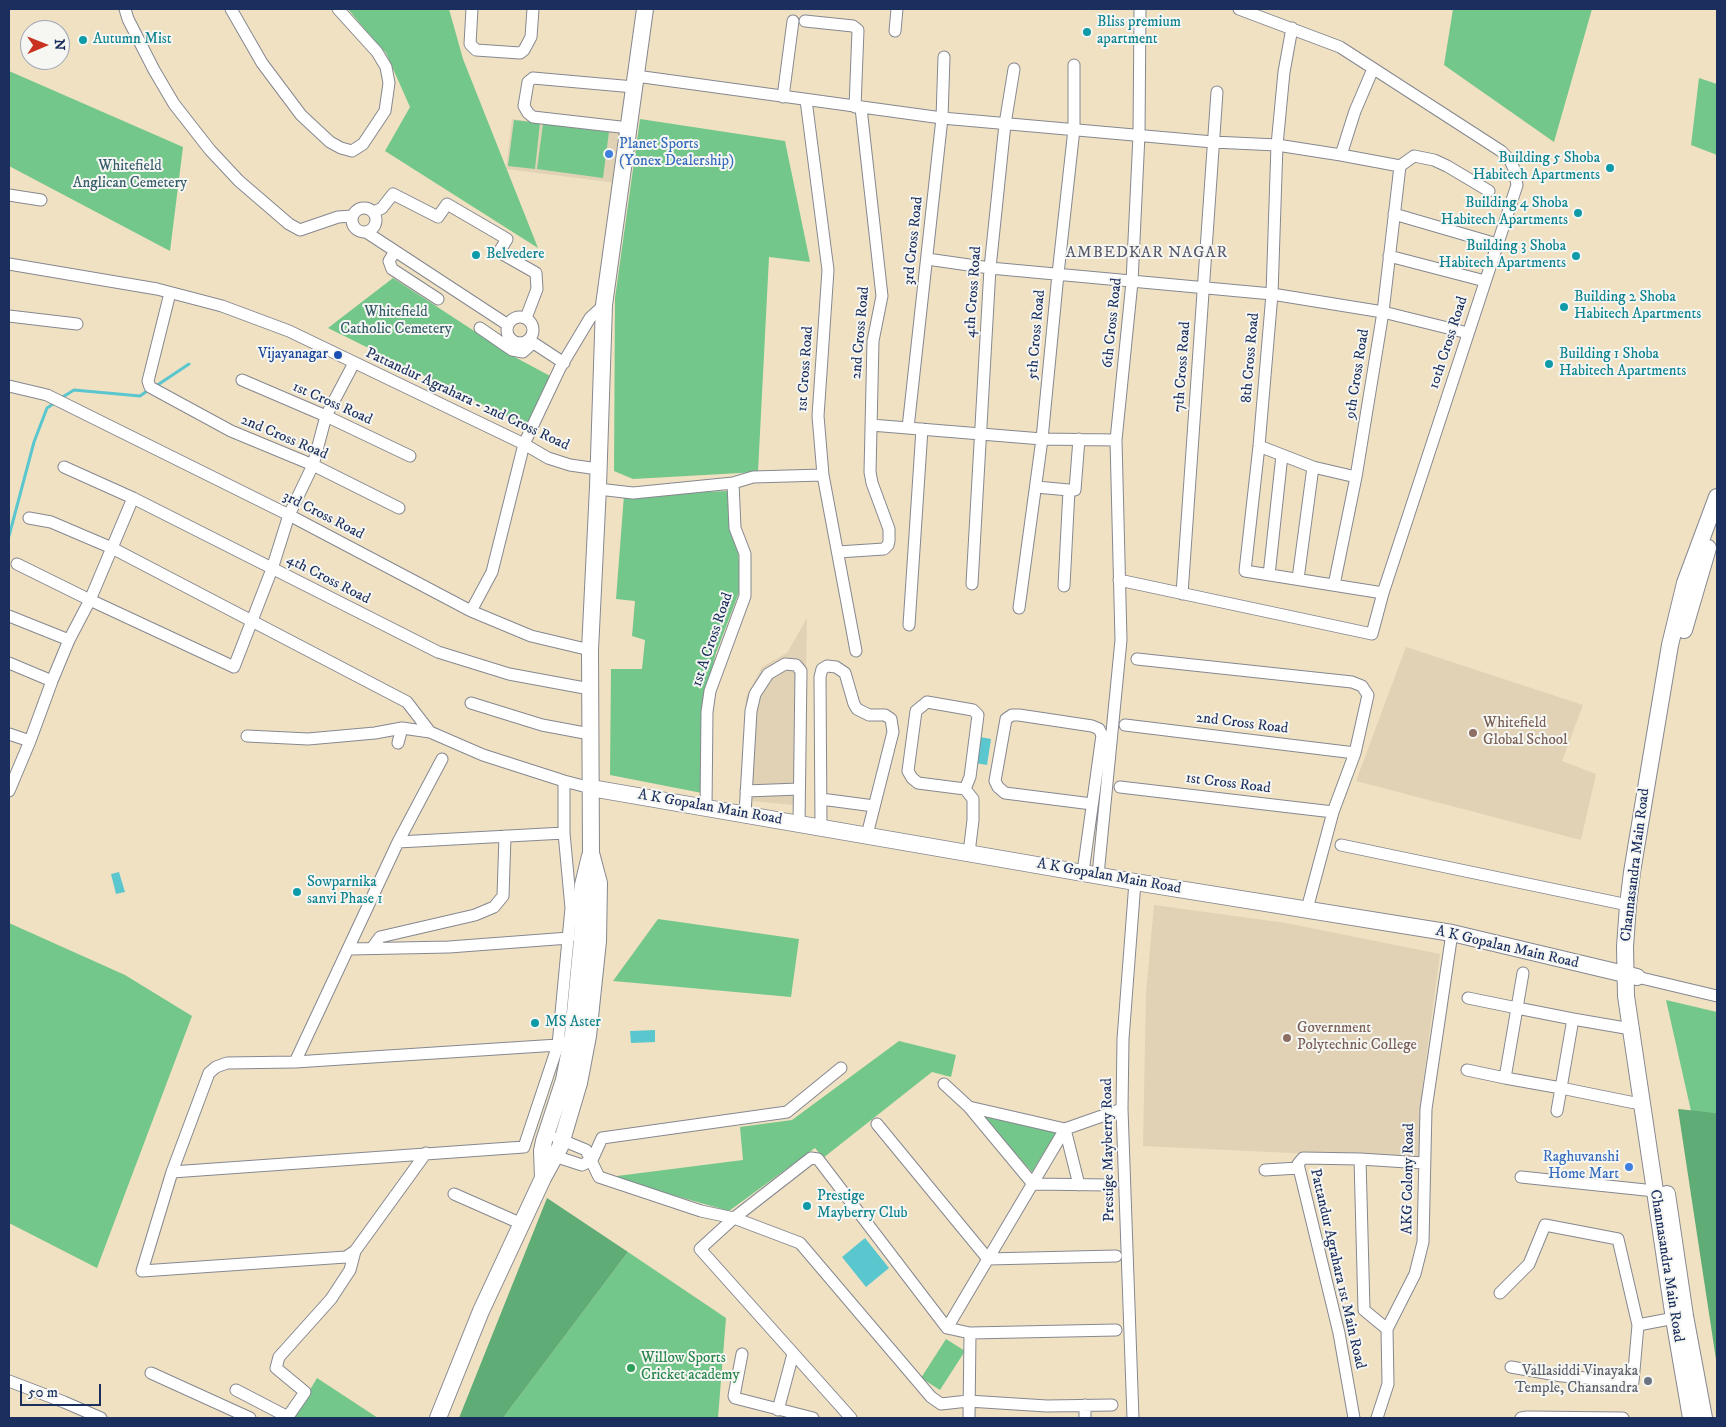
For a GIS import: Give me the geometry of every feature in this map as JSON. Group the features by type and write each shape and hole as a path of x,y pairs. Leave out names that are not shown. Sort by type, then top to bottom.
{"street":[{"path":"125,9 128,20 174,104 210,150 239,181 288,224 300,230 338,217 352,216"},
{"path":"231,9 262,63 301,115 330,142 341,148 352,150 357,149 363,144 384,111 389,82 386,67 377,52 338,9"},
{"path":"472,9 470,44 476,50 520,53 524,50 531,37 533,9"},
{"path":"438,1418 481,1312 543,1178 548,1154 546,1134 564,1080 571,1046 582,940 583,885 591,853 590,650 604,305 645,9"},
{"path":"895,31 898,9"},
{"name":"6th Cross Road","path":"1090,874 1121,640 1116,440 1132,282 1139,135 1140,9"},
{"name":"10th Cross Road","path":"1182,594 1372,634 1383,593 1517,185 1510,160 1501,151 1340,47 1239,9"},
{"name":"2nd Cross Road","path":"783,97 799,21 853,26 858,30 858,107 882,296 872,341 870,472 889,529 889,541 888,546 884,548 838,552"},
{"name":"8th Cross Road","path":"1269,574 1245,571 1259,446 1272,294 1278,145 1284,72 1292,28"},
{"name":"3rd Cross Road","path":"908,428 942,118 944,57"},
{"name":"5th Cross Road","path":"1019,608 1042,439 1074,129 1074,64"},
{"path":"1341,154 1355,111 1373,68"},
{"name":"4th Cross Road","path":"972,584 990,268 1005,124 1014,69"},
{"path":"628,128 533,117 524,106 528,82 533,78 635,81 783,97 942,118 1213,142 1278,145 1341,154 1400,166 1414,156 1434,160 1489,191"},
{"name":"7th Cross Road","path":"1182,594 1217,92"},
{"name":"1st Cross Road","path":"806,100 828,270 818,416 823,476 856,651"},
{"name":"9th Cross Road","path":"1334,585 1356,477 1383,312 1400,166"},
{"path":"374,212 382,208 393,194 438,217 447,204 507,239 499,252 536,273 537,289 526,318"},
{"path":"9,195 41,200"},
{"path":"366,232 373,227 376,220 374,212 368,208 360,208 356,210 351,220 358,231 366,232 508,325"},
{"path":"1394,214 1497,244"},
{"path":"395,251 390,261 392,269 438,299"},
{"path":"1389,256 1485,281"},
{"path":"927,259 990,268 1272,294 1383,312 1468,333"},
{"name":"Pattandur Agrahara - 2nd Cross Road","path":"9,264 170,293 222,306 289,331 554,460 570,465 598,469"},
{"name":"2nd Cross Road","path":"170,293 148,381 150,387 231,431 313,465 399,508"},
{"path":"471,611 492,572 524,444 564,363 590,318 604,305"},
{"path":"9,316 77,324"},
{"path":"480,328 512,350 523,352 531,342 534,328 530,320 526,318 517,317 508,325 508,334 513,342 521,344 531,342 564,363"},
{"path":"17,564 234,667 272,569 289,515 313,465 326,416 354,363"},
{"name":"1st Cross Road","path":"242,380 326,416 410,456"},
{"name":"3rd Cross Road","path":"9,386 47,395 289,515 471,611 531,636 590,650"},
{"path":"871,424 1042,439 1116,440"},
{"path":"909,625 922,429"},
{"path":"1036,487 1075,490 1079,439"},
{"path":"1259,446 1313,467 1356,477"},
{"path":"1282,455 1269,574 1383,593"},
{"name":"4th Cross Road","path":"64,467 133,498 438,652 510,674 590,689"},
{"path":"1298,579 1313,467"},
{"path":"598,489 633,493 733,483 754,477 823,476"},
{"name":"1st A Cross Road","path":"706,808 707,712 710,691 745,596 745,554 735,528 733,483"},
{"path":"1064,586 1069,490"},
{"name":"Channasandra Main Road","path":"1691,1418 1644,1041 1636,987 1631,976 1638,909 1680,646 1708,548 1717,496"},
{"path":"10,784 30,741 69,640 90,600 133,498"},
{"path":"29,518 51,522 112,548 407,702 430,732"},
{"name":"Channasandra Main Road","path":"1704,1418 1679,1317 1655,1191 1642,1104 1631,1028 1628,904 1670,645 1685,583 1713,526"},
{"path":"1119,580 1182,594"},
{"path":"9,616 69,640"},
{"path":"1137,659 1352,682 1362,686 1368,695 1355,754 1333,812 1307,909"},
{"path":"9,663 52,681"},
{"path":"745,814 751,711 755,694 768,674 785,664 796,665 801,671 798,824"},
{"path":"821,827 820,677 822,669 827,666 836,667 846,673 857,709 869,714 885,715 891,719 893,732 866,835"},
{"path":"965,789 970,777 978,715 973,710 927,702 916,711 908,771 918,783 965,789 973,799 973,820 969,853"},
{"path":"471,703 542,725 590,734"},
{"path":"1090,874 1092,804 1102,735 1099,730 1092,726 1019,715 1012,715 1006,719 995,781 998,787 1005,793 1092,804"},
{"name":"2nd Cross Road","path":"1125,725 1355,754"},
{"path":"398,743 402,728"},
{"path":"247,736 308,739 375,733 402,728 430,732 482,754 591,788"},
{"path":"9,734 30,741"},
{"path":"295,1062 350,949 398,842 442,759"},
{"path":"548,1154 562,1141 579,1084 571,1046 569,938 571,908 564,833 564,781"},
{"name":"1st Cross Road","path":"1120,787 1333,812"},
{"name":"A K Gopalan Main Road","path":"591,788 1135,882 1452,933 1631,976"},
{"path":"746,791 799,789"},
{"path":"821,799 874,806"},
{"path":"398,842 564,833"},
{"path":"372,948 380,937 475,915 494,907 503,896 505,836"},
{"path":"1341,845 1628,904"},
{"name":"Prestige Mayberry Road","path":"1133,1418 1122,1109 1123,1039 1135,882"},
{"name":"AKG Colony Road","path":"1376,1418 1388,1384 1387,1329 1415,1274 1423,1242 1423,1162 1426,1109 1452,933"},
{"path":"350,949 448,947 569,938"},
{"path":"1505,1078 1523,973"},
{"path":"1631,976 1717,996"},
{"path":"1468,998 1573,1019 1631,1028"},
{"path":"1557,1111 1573,1019"},
{"path":"426,1153 355,1251 346,1257 142,1270 172,1172 209,1073 216,1067 227,1063 295,1062 571,1046"},
{"path":"172,1172 524,1147 571,1046"},
{"path":"548,1154 582,1165 592,1160 602,1138 788,1112 841,1068"},
{"path":"1467,1070 1642,1104"},
{"path":"944,1084 969,1108 1033,1184 1108,1185"},
{"path":"969,1108 1065,1130 1122,1109"},
{"path":"877,1124 988,1259"},
{"path":"947,1328 1065,1130"},
{"path":"1065,1130 1079,1185"},
{"path":"546,1134 586,1150 599,1177 701,1210 734,1218 800,1243 931,1397 941,1404 968,1401 1047,1406 1112,1405"},
{"path":"851,1418 700,1249 734,1218 811,1158 818,1159 947,1328 970,1333 1116,1330"},
{"name":"Pattandur Agrahara 1st Main Road","path":"1354,1418 1339,1333 1298,1164 1304,1158 1423,1162"},
{"path":"1360,1159 1364,1310 1387,1329"},
{"path":"1265,1170 1299,1168"},
{"path":"1521,1177 1655,1191"},
{"path":"454,1194 522,1224"},
{"path":"1500,1293 1529,1264 1545,1226 1618,1238 1638,1324 1633,1382 1562,1376 1511,1367"},
{"path":"236,1390 288,1418 305,1392 276,1368 279,1357 331,1299 350,1270 355,1251"},
{"path":"988,1259 1116,1256"},
{"path":"1638,1324 1679,1317"},
{"path":"969,1418 970,1333"},
{"path":"742,1354 735,1398 813,1418"},
{"path":"778,1410 793,1354"},
{"path":"152,1374 250,1418"},
{"path":"9,1381 100,1418"},
{"path":"1085,1405 1085,1418"},
{"path":"1047,1406 1048,1418"},
{"path":"1525,1418 1623,1418"}],"shaded area":[{"path":"512,119 624,133 617,183 506,169"},
{"path":"807,618 804,806 741,800 746,697 762,667 787,653"},
{"name":"Whitefield Global School","path":"1406,647 1583,705 1562,761 1596,774 1581,840 1356,781"},
{"name":"Government Polytechnic College","path":"1154,905 1286,923 1440,954 1423,1082 1419,1159 1143,1146 1146,993"}],"green space":[{"path":"348,9 449,9 463,59 538,248 385,151 410,107 386,53"},
{"path":"1453,9 1592,9 1554,142 1444,65"},
{"name":"Whitefield Anglican Cemetery","path":"9,71 183,147 170,251 9,166"},
{"path":"1699,78 1717,84 1717,155 1691,145"},
{"path":"640,119 785,141 810,262 769,257 758,472 633,479 614,471 615,298"},
{"path":"514,120 540,123 535,169 508,166"},
{"path":"543,124 609,132 603,178 537,169"},
{"name":"Whitefield Catholic Cemetery","path":"393,278 511,355 552,377 526,426 328,328"},
{"path":"728,491 730,528 738,552 741,587 716,653 701,711 702,793 610,775 611,669 642,669 645,640 632,636 635,601 616,599 624,495"},
{"path":"658,919 799,939 791,997 613,981"},
{"path":"9,923 125,975 192,1016 97,1268 9,1223"},
{"path":"1666,1000 1717,1012 1717,1113 1691,1111"},
{"path":"899,1041 956,1055 951,1077 932,1072 823,1158 815,1148 729,1211 609,1177 743,1160 740,1127 792,1120"},
{"path":"1678,1109 1717,1113 1717,1366"},
{"path":"981,1115 1056,1133 1032,1172"},
{"path":"547,1198 628,1252 503,1418 459,1418"},
{"name":"Willow Sports Cricket academy","path":"628,1252 726,1318 718,1418 503,1418"},
{"path":"946,1339 965,1351 940,1390 921,1378"},
{"path":"317,1378 378,1418 293,1418"}],"water":[{"path":"980,737 991,739 987,765 975,763"},
{"path":"119,872 125,892 116,894 111,874"},
{"path":"655,1030 655,1042 631,1043 630,1031"},
{"path":"865,1238 889,1268 866,1287 842,1257"}],"waterway":[{"path":"156,386 189,364"},
{"path":"61,398 74,390 140,396 150,389"},
{"path":"9,536 34,442 47,408 56,402"}],"place":[{"name":"Bliss premium apartment","path":"1087,32"},
{"name":"Autumn Mist","path":"83,40"},
{"name":"Planet Sports (Yonex Dealership)","path":"609,154"},
{"name":"Building 5 Shoba Habitech Apartments","path":"1610,168"},
{"name":"Building 4 Shoba Habitech Apartments","path":"1578,213"},
{"name":"Belvedere","path":"476,255"},
{"name":"Building 3 Shoba Habitech Apartments","path":"1576,256"},
{"name":"Building 2 Shoba Habitech Apartments","path":"1564,307"},
{"name":"Vijayanagar","path":"338,355"},
{"name":"Building 1 Shoba Habitech Apartments","path":"1549,364"},
{"name":"Whitefield Global School","path":"1473,733"},
{"name":"Sowparnika sanvi Phase 1","path":"297,892"},
{"name":"MS Aster","path":"535,1023"},
{"name":"Government Polytechnic College","path":"1287,1038"},
{"name":"Raghuvanshi Home Mart","path":"1629,1167"},
{"name":"Prestige Mayberry Club","path":"807,1206"},
{"name":"Willow Sports Cricket academy","path":"631,1368"},
{"name":"Vallasiddi Vinayaka Temple, Chansandra","path":"1648,1381"}],"district":[{"name":"AMBEDKAR NAGAR","path":"1147,254"}]}
